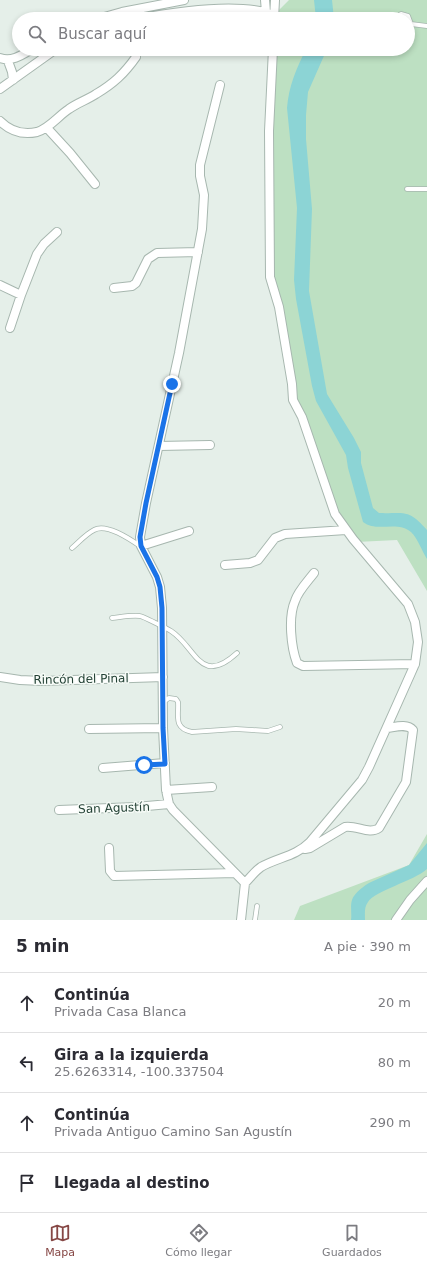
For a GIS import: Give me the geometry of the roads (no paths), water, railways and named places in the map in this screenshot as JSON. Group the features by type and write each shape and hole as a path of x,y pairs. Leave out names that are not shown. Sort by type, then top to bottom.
{"street":[{"path":"122,12 184,0"},
{"path":"181,12 215,9 247,9 266,12 265,0"},
{"path":"274,12 275,0"},
{"path":"0,58 8,61 18,56"},
{"path":"0,89 46,56"},
{"path":"273,56 269,131 270,277 279,307 292,384 293,400 302,417 335,514 346,530 408,604 415,622 418,642 415,664 362,780 302,850"},
{"path":"0,121 14,131 24,133 36,132 47,128 53,121 69,109 113,84 125,73 136,57"},
{"path":"8,61 13,80"},
{"path":"220,85 200,165 200,176 204,195 204,208 198,252 140,537 141,546 157,577 160,587 163,728 166,790 169,804 173,810 245,883"},
{"path":"47,128 95,184"},
{"path":"10,328 37,254 44,244 57,232"},
{"path":"114,288 132,286 136,283 148,259 157,253 198,252"},
{"path":"0,285 21,295"},
{"path":"159,446 210,445"},
{"path":"225,565 250,563 258,560 275,538 285,534 346,530"},
{"path":"141,546 189,531"},
{"path":"314,573 295,600 291,614 291,630 297,663 303,666 415,664"},
{"name":"Rincón del Pinal","path":"0,677 42,681 163,677"},
{"path":"241,920 245,883 262,867 310,848 345,827 349,826 372,831 379,828 406,782 412,730 410,727 406,726 387,728"},
{"path":"89,729 163,728"},
{"path":"103,768 165,764"},
{"path":"166,790 212,787"},
{"name":"San Agustín","path":"59,810 169,804"},
{"path":"109,848 110,871 114,876 235,873"},
{"path":"396,920 410,900 427,881"}],"lane":[{"path":"415,26 427,26"},
{"path":"407,189 427,189"},
{"path":"72,548 94,530 100,528 107,528 129,538 141,546"},
{"path":"112,618 141,616 171,631 196,658 206,665 211,666 223,664 237,654"},
{"path":"163,702 168,698 176,699 178,702 178,719 181,727 186,731 192,732 236,729 268,731 280,727"},
{"path":"255,920 257,906"}],"water":[{"path":"314,0 332,0 333,12 315,12"},
{"path":"303,56 324,56 308,92 306,139 312,209 309,291 327,394 361,452 361,463 373,508 379,513 400,513 410,515 421,523 427,530 427,559 411,532 400,527 393,526 374,527 363,522 348,468 346,455 316,401 312,386 296,299 294,280 297,208 287,108 289,92"},
{"path":"427,843 427,869 413,878 372,898 366,906 365,920 351,920 351,902 357,892 371,882 409,865"}]}
